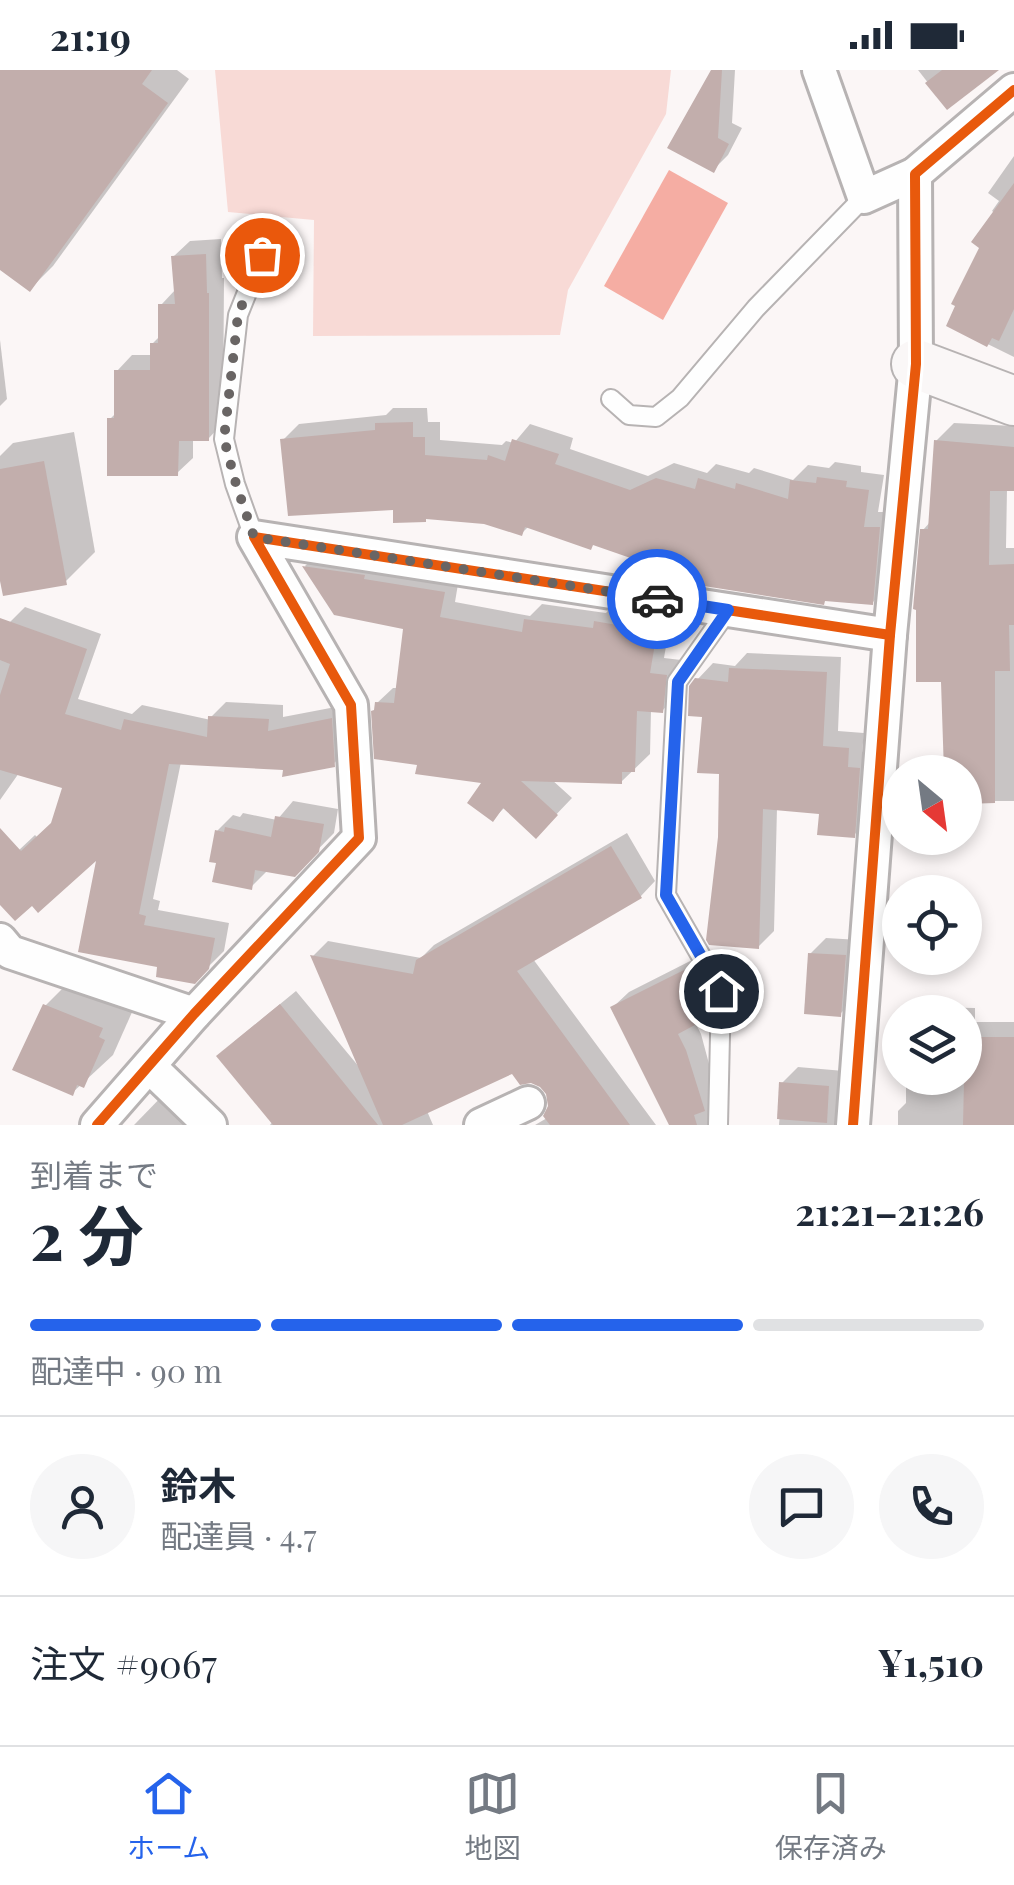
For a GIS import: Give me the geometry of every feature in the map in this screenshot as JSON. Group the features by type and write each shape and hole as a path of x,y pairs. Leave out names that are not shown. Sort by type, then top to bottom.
{"street":[{"path":"819,70 864,197 915,174 1014,90"},
{"path":"853,1125 890,635 916,364 915,174"},
{"path":"916,364 1014,400"},
{"path":"254,537 890,635"},
{"path":"98,1125 194,1014 360,838 351,706 254,537"},
{"path":"0,940 10,952 194,1014"},
{"path":"149,1066 210,1125"},
{"path":"481,1125 528,1102"}],"lane":[{"path":"611,398 629,415 656,416 680,398 756,308 864,197"},
{"path":"254,537 224,439 238,315 262,255"},
{"path":"718,1125 721,991 666,895 678,682 728,610"}],"shaded area":[{"path":"215,70 671,70 666,114 568,290 560,335 313,336 314,220 228,212"},
{"path":"669,170 728,203 663,320 604,286"}],"building":[{"path":"0,70 152,70 142,84 168,103 30,292 0,270"},
{"path":"711,70 722,70 718,138 729,144 714,173 667,148"},
{"path":"942,70 999,70 947,110 925,83"},
{"path":"1014,183 1014,309 999,341 992,338 987,347 946,326 955,306 951,304 979,248 971,242"},
{"path":"206,254 209,441 179,441 178,476 107,476 107,418 114,418 114,370 150,370 150,343 158,343 158,304 175,304 171,256"},
{"path":"413,422 413,437 425,437 425,455 487,460 488,455 505,461 512,439 559,454 555,464 630,490 656,478 695,489 698,478 735,489 736,483 788,499 790,480 816,483 817,477 847,481 846,487 869,490 864,527 880,527 873,605 825,601 824,605 672,581 662,578 665,570 525,527 522,536 484,524 426,519 393,523 393,510 288,516 280,439 375,430 375,423"},
{"path":"934,440 1014,447 1014,491 990,491 989,565 1014,564 1010,671 995,671 995,803 982,803 982,755 943,755 941,682 916,682 913,609 920,529 928,529"},
{"path":"44,461 67,585 3,596 0,469"},
{"path":"302,566 445,592 440,617 522,632 524,619 593,628 594,621 657,632 650,673 667,675 663,713 637,711 635,772 622,772 622,784 521,781 558,815 536,839 503,808 493,822 467,803 481,783 415,774 417,765 374,759 371,711 375,702 394,703 403,629 334,615"},
{"path":"0,618 87,649 65,714 121,730 124,719 207,737 208,716 269,719 268,731 332,718 335,767 282,777 283,770 169,764 139,914 146,916 144,925 215,938 209,969 195,984 156,977 157,967 78,952 96,861 38,913 32,906 15,921 0,905 0,828 21,851 51,823 62,788 0,770 0,695 10,664 0,660"},
{"path":"729,668 827,672 823,746 849,748 848,767 860,768 855,838 817,835 819,814 763,809 759,949 709,945 706,940 718,837 719,774 697,773 702,717 688,716 689,686 695,678 728,682"},
{"path":"275,816 324,824 319,852 295,877 255,870 252,890 212,882 216,863 209,862 215,830 224,832 225,827 271,837"},
{"path":"611,846 642,898 517,971 630,1125 550,1125 543,1116 548,1106 546,1094 531,1083 520,1085 512,1074 402,1125 383,1125 310,955 413,974 416,960"},
{"path":"808,953 846,955 841,1017 804,1014"},
{"path":"684,970 708,1018 678,1034 705,1111 694,1115 697,1125 669,1125 610,1007"},
{"path":"43,1004 103,1028 99,1037 105,1040 84,1088 77,1085 73,1096 12,1070"},
{"path":"280,1004 378,1125 273,1125 216,1056"},
{"path":"982,1037 1014,1037 1014,1125 963,1125 964,1095 982,1095"},
{"path":"779,1082 829,1086 827,1123 777,1119"}],"cycle path":[{"path":"853,1125 890,635 916,364 915,174 1014,90"},
{"path":"97,1125 194,1014 359,838 351,705 254,537 890,635"}],"way so far":[{"path":"262,255 238,315 224,439 254,537 657,599"}],"route":[{"path":"657,599 728,610 678,682 666,895 721,991"}]}
